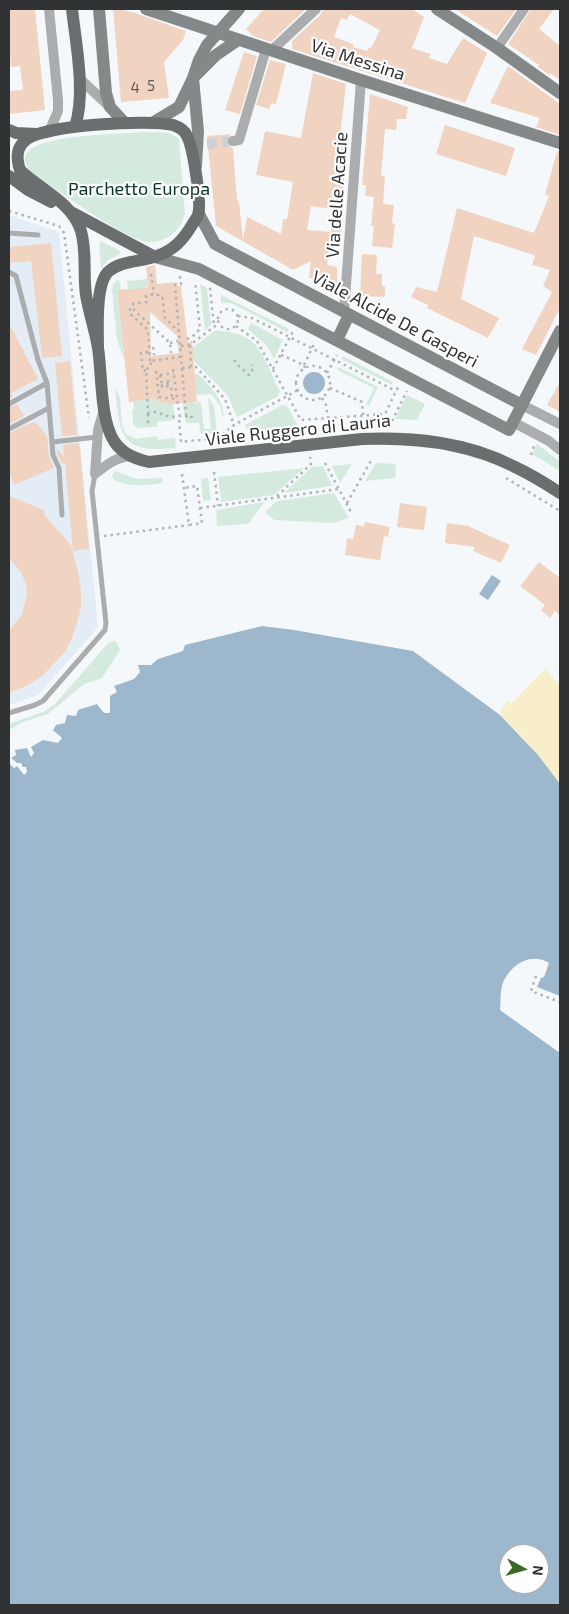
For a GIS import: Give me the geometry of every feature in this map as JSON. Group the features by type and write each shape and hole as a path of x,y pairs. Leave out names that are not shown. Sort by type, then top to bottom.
{"main road":[{"path":"72,9 81,96 76,127"},
{"path":"99,9 106,93 110,107 125,123"},
{"name":"Via Messina","path":"146,9 560,143"},
{"path":"154,122 179,107 193,78 199,60 218,33 239,9"},
{"path":"437,9 497,48 560,93"},
{"path":"193,78 216,55 238,40"},
{"path":"193,78 203,145 196,168"},
{"path":"98,348 100,294 105,277 109,271 167,252 180,243 198,214 196,168 190,144 185,132 174,125 154,122 76,127 43,133 27,139 17,153 20,170 69,210 81,230 86,295 98,348 104,408 113,440 130,456"},
{"path":"9,130 21,133 43,133"},
{"path":"9,176 28,190 155,257 187,265 212,282 337,346 511,426 560,331"},
{"name":"Viale Alcide De Gasperi","path":"198,214 215,244 522,405"},
{"path":"337,346 347,314"},
{"name":"Viale Ruggero di Lauria","path":"130,456 149,462 362,439 412,439 467,448 499,459 528,473 560,493"}],"street":[{"path":"43,133 58,111 49,9"},
{"path":"232,141 239,140 269,50 316,9"},
{"path":"497,48 524,9"},
{"path":"79,78 110,107"},
{"name":"Via delle Acacie","path":"347,314 361,80"},
{"name":"Viale Alcide De Gasperi","path":"522,405 560,424"},
{"path":"95,474 97,437 104,408"},
{"path":"511,426 549,441 560,450"},
{"path":"95,474 110,461 119,457 130,456"}],"lane":[{"path":"9,233 38,235"},
{"path":"9,272 16,276 38,360 47,383 53,455 59,468 62,515"},
{"path":"9,404 47,383"},
{"path":"9,429 49,408"},
{"path":"52,442 97,437"},
{"path":"9,713 43,701 105,630 106,623 92,491 95,474"}],"path":[{"path":"9,211 59,226 64,232 90,422"},
{"path":"180,272 181,284 175,284 186,416"},
{"path":"152,274 154,294"},
{"path":"187,339 191,338 200,329 195,277"},
{"path":"212,282 214,326"},
{"path":"148,423 146,370 151,365 148,330 130,314 130,308 133,304 147,302 146,296 154,294 162,296 164,318 179,332"},
{"path":"133,309 170,343 171,354"},
{"path":"236,326 226,329 219,323 219,316 226,309 232,310 238,316 252,318 396,392"},
{"path":"236,326 238,316"},
{"path":"181,346 190,345 219,323"},
{"path":"236,326 257,340 300,420 385,414 399,383"},
{"path":"273,369 294,329"},
{"path":"170,343 178,341"},
{"path":"281,355 304,366 319,367 327,373 330,388 322,398 317,400 304,397 298,390 296,380 304,366 316,341"},
{"path":"190,345 191,367"},
{"path":"327,373 334,360 337,346"},
{"path":"153,347 154,355"},
{"path":"146,370 143,371 141,353 149,352"},
{"path":"150,361 180,357"},
{"path":"234,360 249,375 254,367 252,365"},
{"path":"182,368 196,367 225,399 234,424"},
{"path":"173,368 179,412"},
{"path":"156,371 161,382 170,381 170,383 162,385 162,387 171,386 172,399"},
{"path":"158,375 174,373"},
{"path":"158,375 159,397 177,400"},
{"path":"330,388 362,402 363,416"},
{"path":"180,420 181,442 218,438 234,424 298,390"},
{"path":"392,421 406,391 413,394"},
{"path":"322,398 326,405 328,418"},
{"path":"148,413 156,412 170,417 192,417 194,421"},
{"path":"531,455 535,447"},
{"path":"276,497 311,464 310,457 318,456"},
{"path":"347,504 372,459"},
{"path":"325,463 352,514"},
{"path":"214,472 218,506"},
{"path":"182,474 189,525"},
{"path":"504,477 560,511"},
{"path":"97,537 202,523 197,486 184,488"},
{"path":"200,508 339,489"},
{"path":"536,976 531,991 560,1002"}],"shaded area":[{"path":"9,215 59,232 98,627 41,692 36,696 9,705"}],"green space":[{"name":"Parchetto Europa","path":"145,132 169,133 179,140 185,213 181,225 173,234 157,241 141,240 114,227 36,176 29,170 26,164 25,157 27,153 47,142 82,136"},
{"path":"101,241 120,251 120,254 108,260 101,269 99,244"},
{"path":"118,279 121,289 117,290 124,359 117,340 112,291 113,284"},
{"path":"147,279 148,291 129,299 127,281"},
{"path":"200,284 207,288 211,324 205,331"},
{"path":"121,289 124,289 126,305 152,371 156,401 173,403 175,420 157,422 157,427 138,428 133,424 132,410 134,410"},
{"path":"221,295 289,329 287,332 231,303 221,303"},
{"path":"251,323 283,340 274,359 267,346 248,329"},
{"path":"216,330 240,335 255,345 265,359 280,391 277,397 237,417 228,396 193,360 192,348"},
{"path":"343,356 393,382 392,385 341,359"},
{"path":"338,367 378,387 369,406 366,404 374,388 337,370"},
{"path":"194,374 198,374 215,393 221,404 224,416 220,406 211,394 196,395"},
{"path":"115,388 120,398 122,425 126,434 136,439 157,436 158,440 175,438 176,448 144,448 133,444 126,438 119,418"},
{"path":"407,395 425,404 418,420 395,419"},
{"path":"181,396 194,403 201,402 204,429 211,429 209,398 214,406 217,433 201,434 199,423 186,423"},
{"path":"282,405 288,407 298,426 249,431 245,425"},
{"path":"537,444 560,462 560,471 532,454"},
{"path":"376,463 396,464 395,478 365,481"},
{"path":"352,464 340,483 332,466"},
{"path":"323,466 332,486 284,493 312,467"},
{"path":"304,468 274,495 221,502 218,477"},
{"path":"115,471 137,479 162,478 163,483 125,484 113,479 112,475"},
{"path":"208,478 211,500 203,501 201,479"},
{"path":"334,493 349,518 333,523 274,520 265,512 277,501"},
{"path":"265,502 248,524 217,526 216,510"},
{"path":"116,641 120,650 102,678 84,684 48,714 23,722 9,730 9,724 43,712 55,704 109,642"}],"sand":[{"path":"545,669 560,686 560,784 521,736 500,715 507,701 511,704"}],"water":[{"path":"314,372 324,379 325,383 318,393 314,394 304,387 303,383 310,373"},
{"path":"492,575 501,581 488,600 479,594"},
{"path":"262,626 413,651 500,715 538,755 560,784 560,996 537,987 541,978 544,977 549,963 542,960 527,960 514,967 505,979 501,989 500,1010 560,1053 560,1605 9,1605 9,763 14,768 17,766 24,775 27,772 26,767 23,767 21,763 17,763 11,758 16,755 15,750 27,748 31,757 34,753 31,747 43,740 58,743 62,738 53,730 56,725 65,723 67,715 76,716 78,710 97,704 104,713 110,713 110,696 117,692 114,686 134,679 140,672 138,665 151,665 158,659 183,651 185,645"}],"building":[{"path":"9,9 35,9 45,110 9,114 9,91 23,90 20,66 11,67"},
{"path":"113,9 135,13 186,31 183,40 164,62 169,98 121,102"},
{"path":"264,9 306,9 271,42 253,36 246,29"},
{"path":"323,9 412,9 424,17 412,48 431,54 429,58 447,64 463,38 487,53 465,103 292,49 292,41 321,14","holes":["350,14 380,30 371,48 367,51 353,47 353,44 334,37 341,18 347,20"]},
{"path":"455,9 516,9 497,36"},
{"path":"531,9 554,9 539,29 560,46 560,80 550,73 549,75 538,67 539,65 508,44"},
{"path":"244,52 257,56 240,114 225,110"},
{"path":"270,60 286,64 276,104 271,103 269,109 256,105"},
{"path":"508,66 560,104 560,135 536,127 540,118 490,103"},
{"path":"313,73 346,84 340,137 347,138 340,241 330,240 327,265 337,267 337,285 323,284 324,279 309,278 311,261 293,270 216,226 207,136 232,134 227,138 226,142 228,146 233,148 237,200 239,202 243,240 247,217 281,234 283,219 287,219 293,182 256,175 265,131 301,138","holes":["311,206 332,209 331,232 307,230"]},
{"path":"370,94 408,107 406,119 397,119 396,130 385,129 381,176 385,176 383,204 394,205 392,223 395,224 392,248 372,246 374,226 371,226 374,197 365,196 366,185 362,185"},
{"path":"445,125 515,148 506,176 436,154"},
{"path":"557,151 560,152 560,308 536,355 522,349 552,292 543,286 550,270 532,265 535,256 531,254 474,236 461,299 499,318 488,338 427,308 428,305 411,297 416,287 437,292 457,208 534,233 549,196 545,195"},
{"path":"51,243 62,356 42,358 31,261 9,263 9,247"},
{"path":"362,254 377,255 376,274 382,274 382,286 385,286 385,297 360,296"},
{"path":"155,265 157,284 177,282 178,286 181,286 188,343 192,340 197,402 173,404 156,401 155,398 129,402 117,290 148,288 146,267","holes":["150,312 177,336 179,353 151,356"]},
{"path":"9,323 38,379 11,393 13,397 9,399"},
{"path":"70,361 77,435 62,436 55,363"},
{"path":"560,382 560,412 547,405"},
{"path":"17,404 24,416 9,424 9,408"},
{"path":"31,423 36,423 47,436 49,456 54,468 14,485 9,471 9,433"},
{"path":"78,443 80,446 89,549 73,551 65,462 62,464 57,454 57,448 64,457 63,445"},
{"path":"9,496 44,510 45,516 71,545 79,576 81,608 72,638 64,653 42,676 28,685 9,693 9,630 22,615 27,593 21,572 9,558"},
{"path":"400,503 427,507 424,530 397,527"},
{"path":"365,522 390,527 388,537 384,536 380,560 345,555 347,538 353,539 356,525 364,526"},
{"path":"447,523 470,526 510,545 501,563 473,551 475,547 445,543"},
{"path":"539,562 560,578 560,615 555,611 550,618 541,610 545,605 520,586"}],"tunnel":[{"path":"207,144 233,141"}]}
